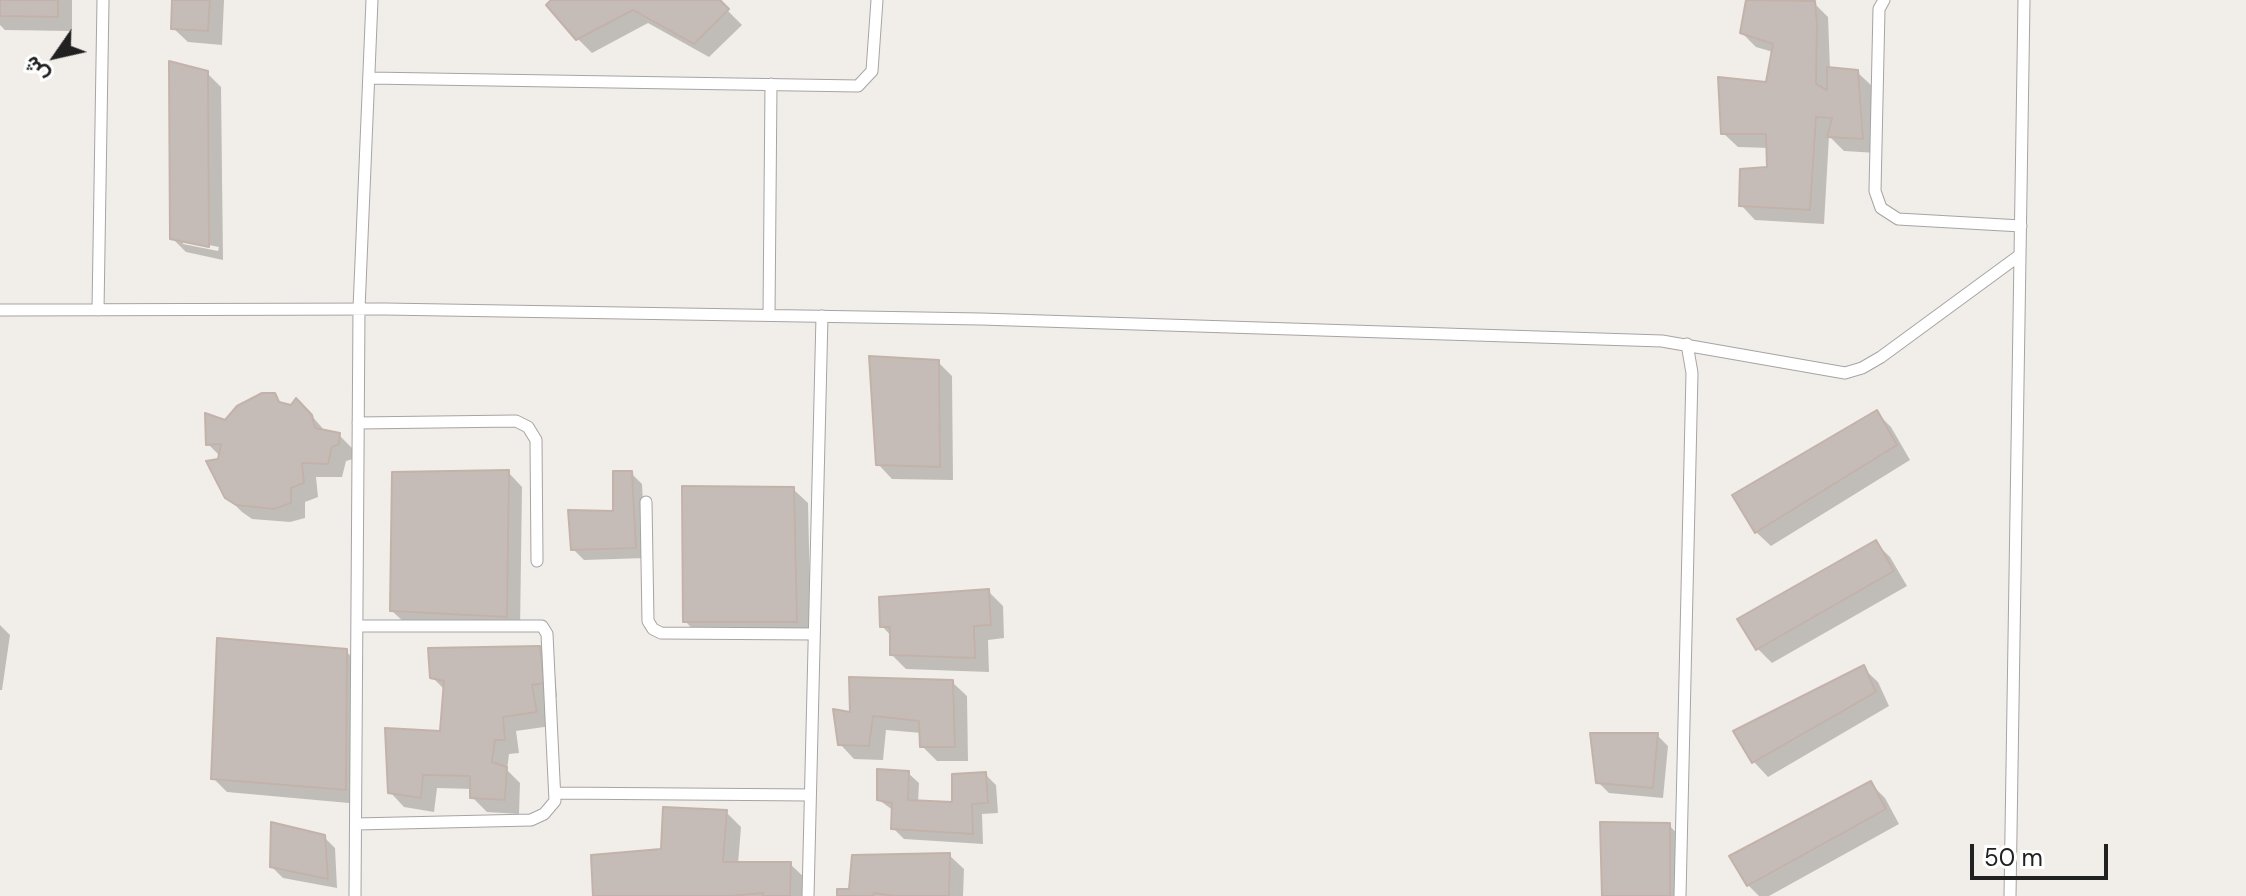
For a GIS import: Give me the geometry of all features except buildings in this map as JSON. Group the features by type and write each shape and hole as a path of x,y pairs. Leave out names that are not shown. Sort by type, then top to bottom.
{"lane":[{"path":"98,310 103,0"},
{"path":"355,896 359,309 372,0"},
{"path":"369,78 858,86 872,71 877,0"},
{"path":"1884,0 1879,9 1875,191 1881,208 1898,219 2021,226"},
{"path":"2010,896 2024,0"},
{"path":"769,315 771,84"},
{"path":"0,310 359,309 769,315 1567,338 1687,344 1845,373 1881,357 2020,255"},
{"path":"808,896 822,316"},
{"path":"1680,896 1691,389 1687,344"},
{"path":"358,423 516,421 528,427 536,440 537,561"},
{"path":"646,502 648,621 653,629 661,633 814,634"},
{"path":"356,824 531,820 544,814 555,801 547,634 542,626 357,626"},
{"path":"555,793 810,795"}]}
